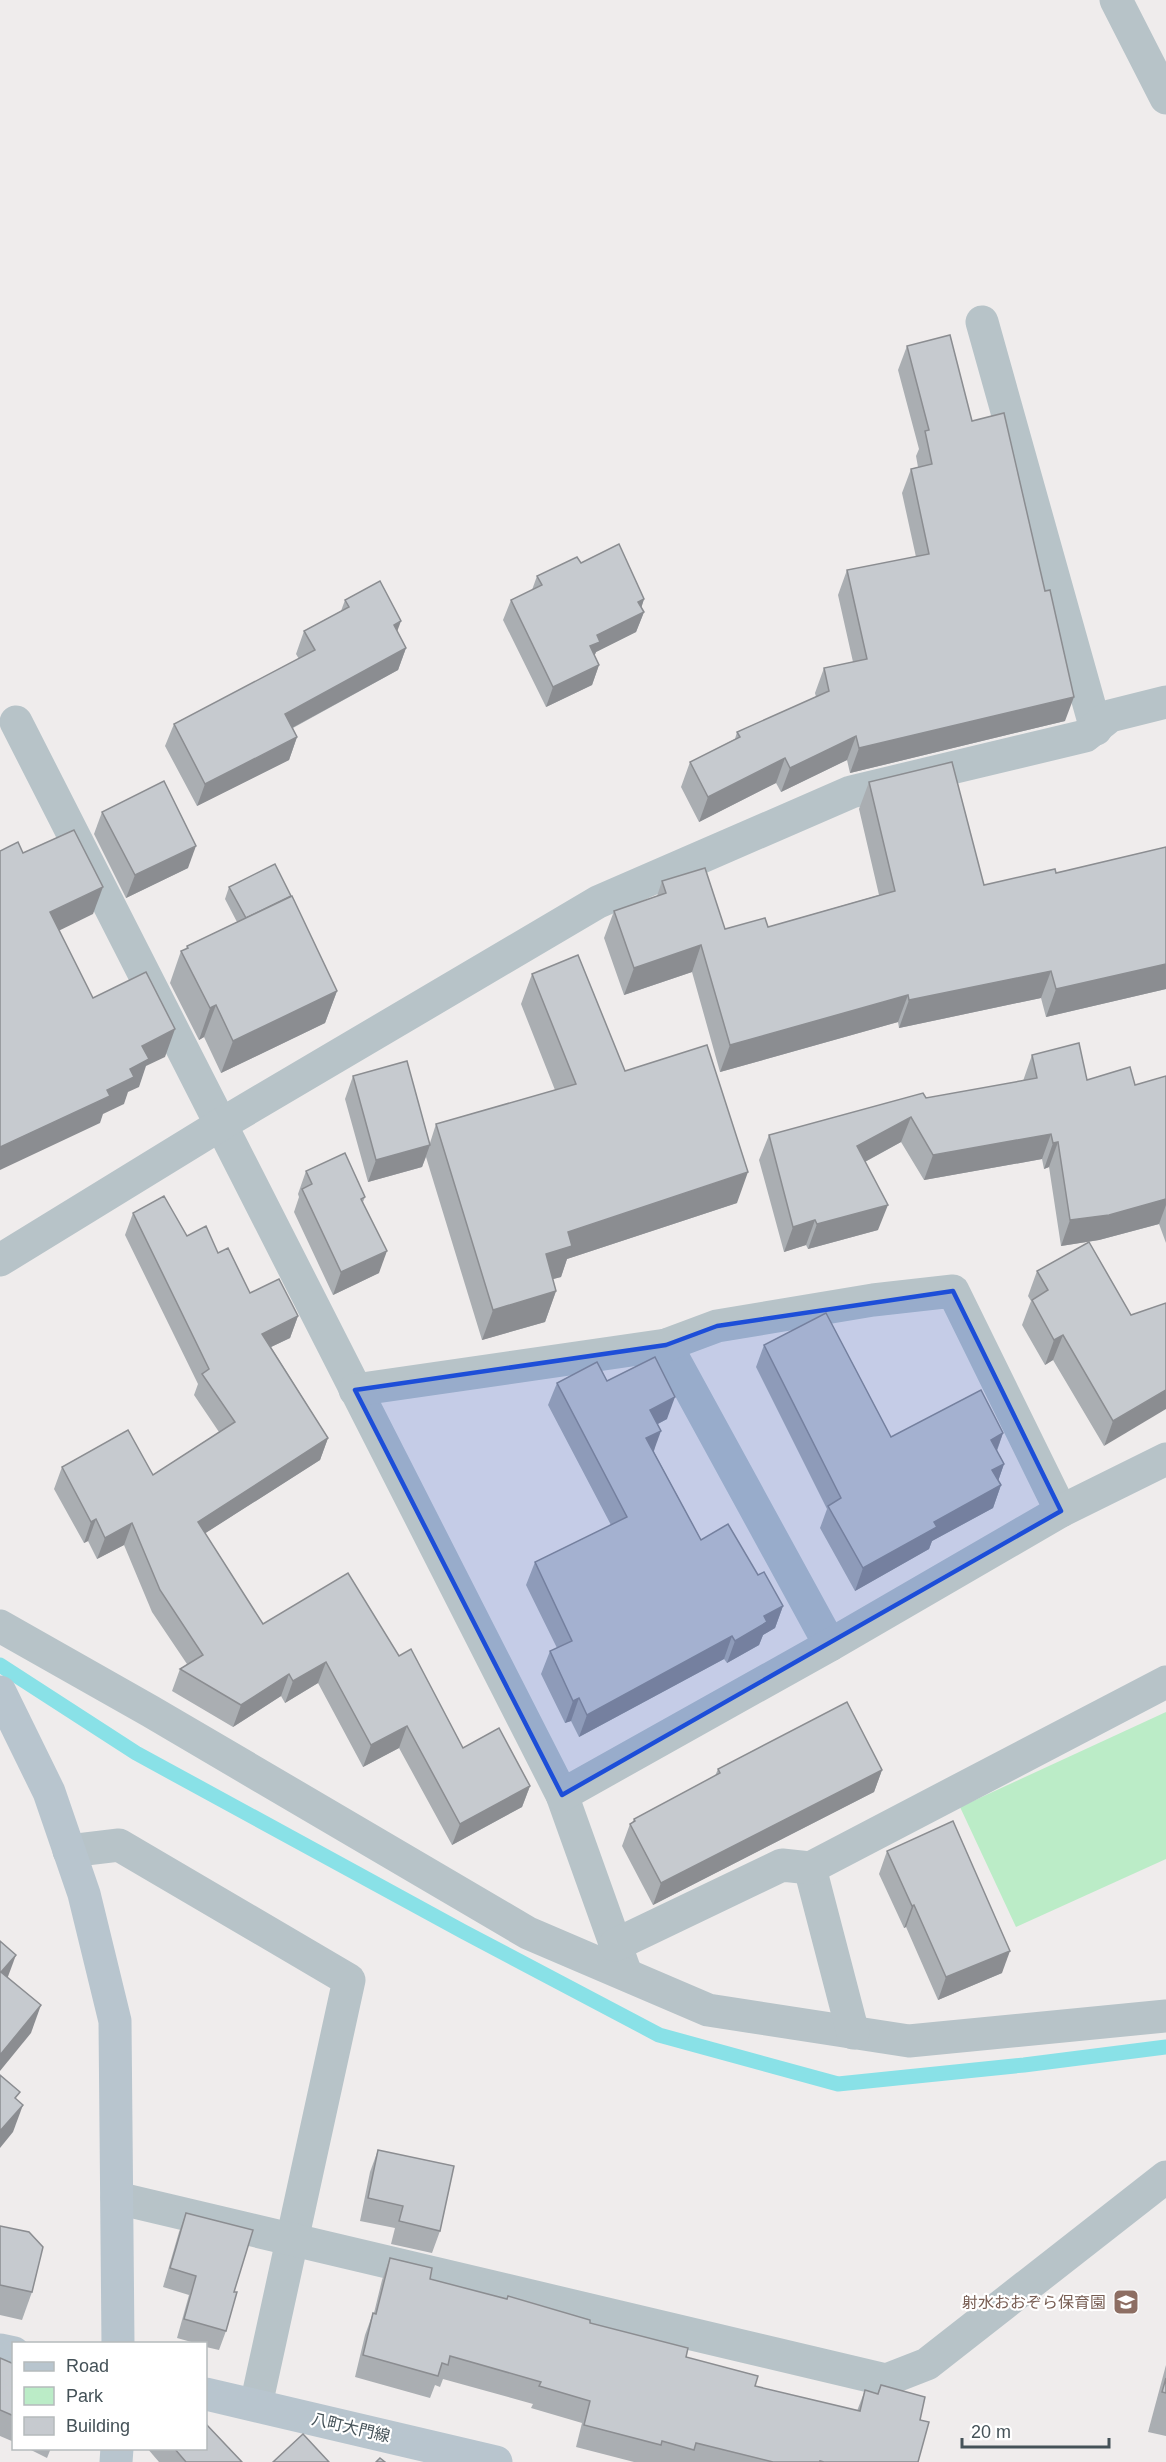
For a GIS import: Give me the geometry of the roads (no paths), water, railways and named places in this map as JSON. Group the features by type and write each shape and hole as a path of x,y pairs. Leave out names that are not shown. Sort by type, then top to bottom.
{"street":[{"path":"1116,0 1166,98"},
{"path":"982,322 1096,729"},
{"path":"0,1260 220,1125 598,902 851,792 1085,736 1110,716 1166,702"},
{"path":"16,722 562,1795 620,1960"},
{"path":"355,1390 666,1345 717,1326 873,1300 953,1292 1061,1511"},
{"path":"666,1345 830,1645"},
{"path":"562,1795 830,1645 1061,1511 1166,1459"},
{"path":"0,1626 528,1933 620,1960 708,2010 909,2041 1166,2016"},
{"path":"620,1960 782,1865 810,1868 1166,1682"},
{"path":"0,1692 49,1792 84,1894 116,2021 118,2342"},
{"path":"69,1851 119,1845 349,1980 256,2405"},
{"path":"810,1868 853,2033"},
{"path":"117,2198 886,2380 927,2364 1166,2177"},
{"name":"八町大門線","path":"207,2394 496,2462"}],"waterway":[{"path":"0,1665 136,1753 464,1932 659,2035 838,2084 1024,2065 1166,2047"}],"place":[{"name":"射水おおぞら保育園","path":"1126,2302"}]}
